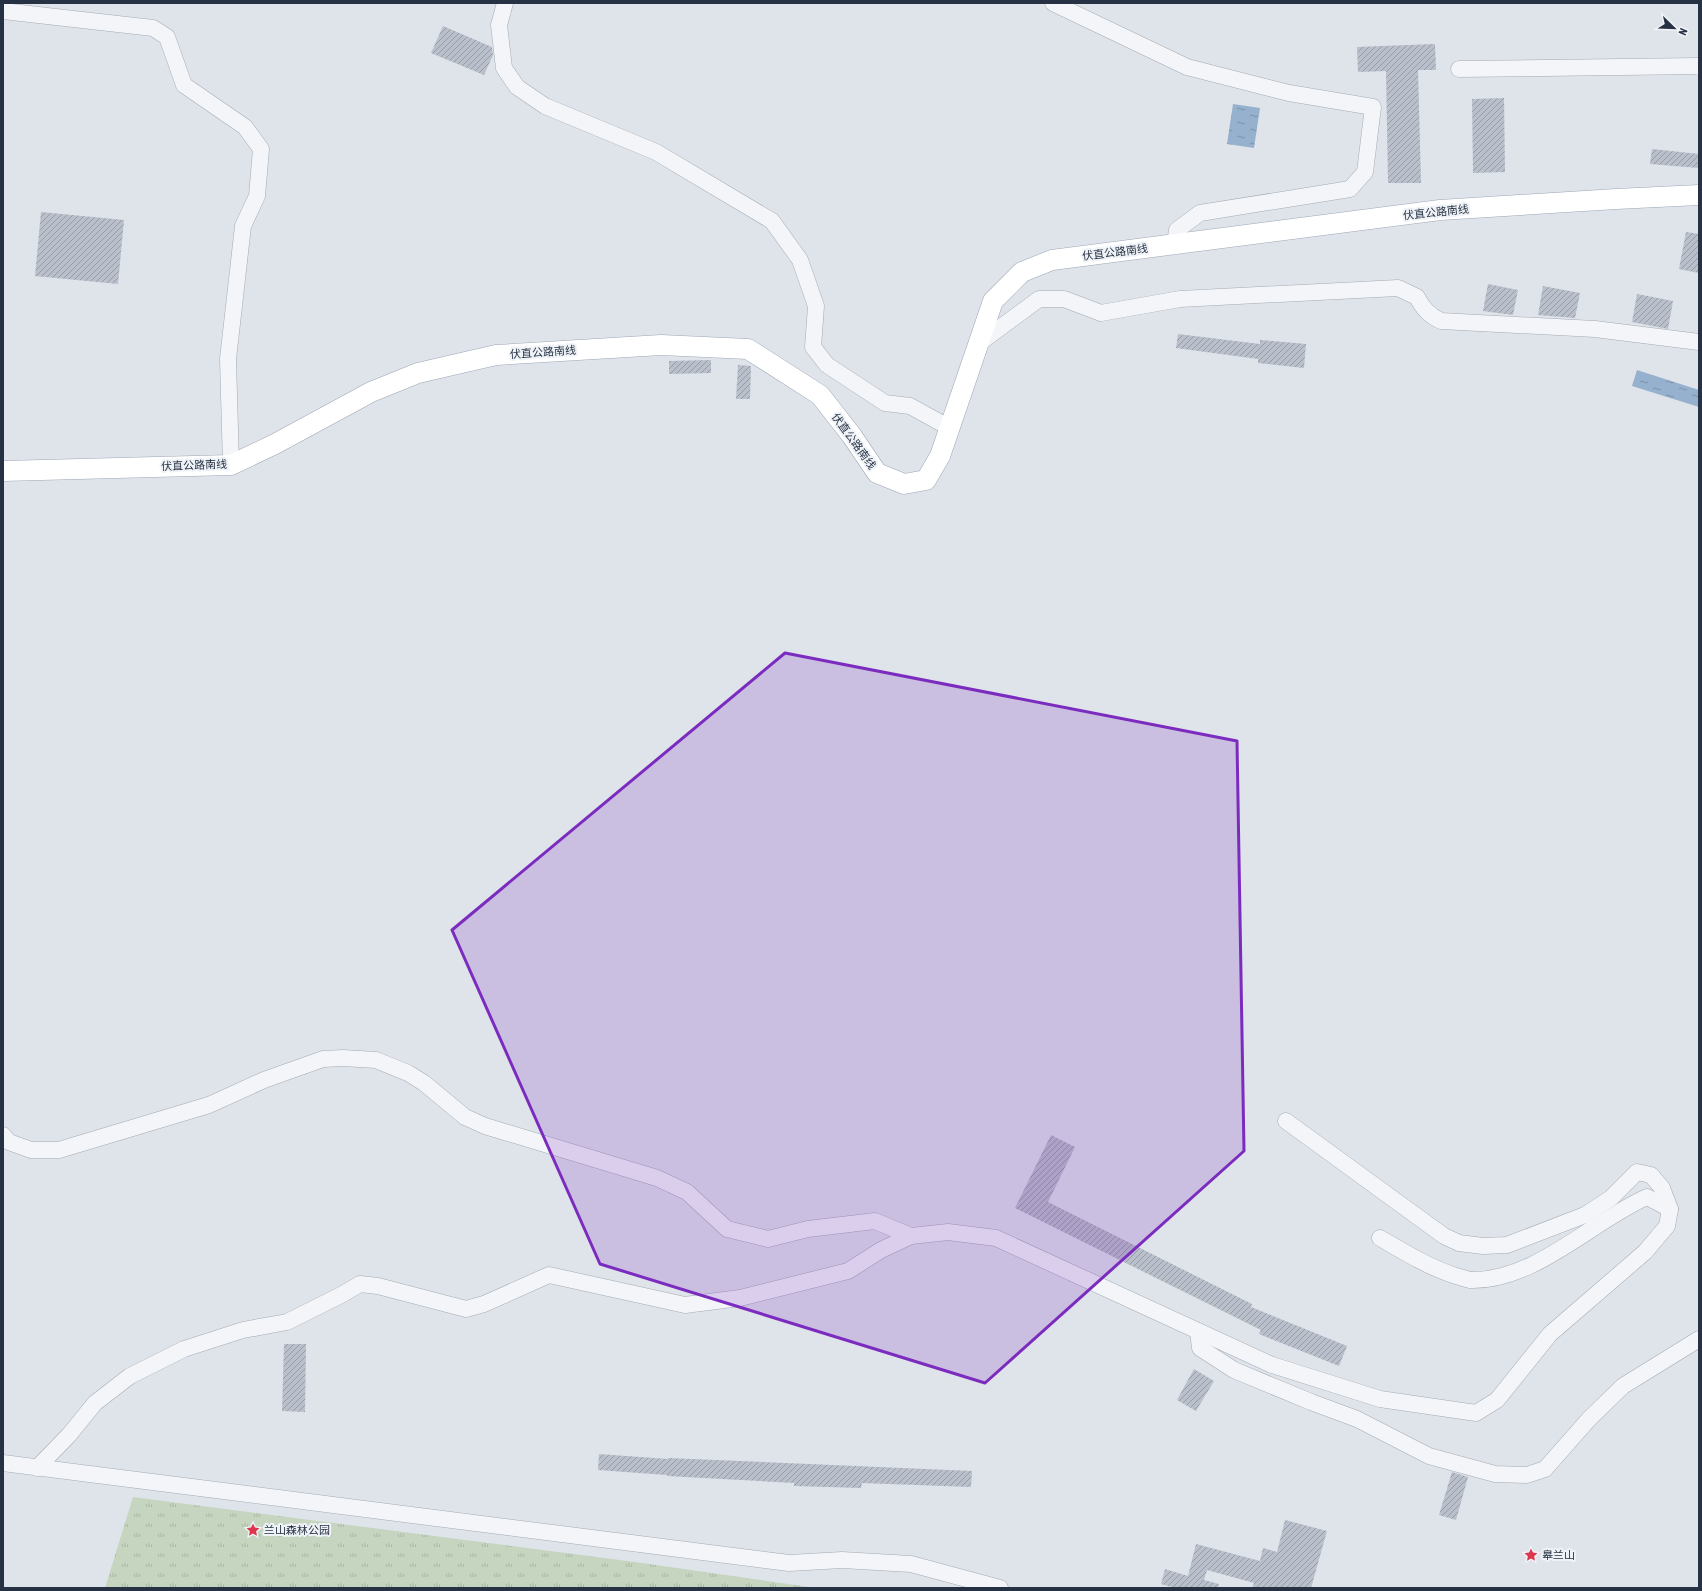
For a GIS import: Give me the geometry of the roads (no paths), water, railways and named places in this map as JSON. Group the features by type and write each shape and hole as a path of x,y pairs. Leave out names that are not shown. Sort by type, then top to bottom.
{"main road":[{"name":"伏直公路南线","path":"3,471 231,465 275,444 371,392 418,373 496,355 661,345 748,349 820,395 852,436 877,473 904,484 926,480 940,456 993,301 1022,272 1052,260 1440,210 1616,199 1699,196"}],"street":[{"path":"505,3 498,25 504,68 517,87 545,106 656,152 772,221 800,260 816,306 813,347 827,365 885,403 910,406 950,428"},
{"path":"1053,3 1187,67 1289,93 1373,107 1366,172 1350,189 1200,213 1177,230 1175,244"},
{"path":"3,11 153,28 167,37 184,86 245,127 261,149 257,196 243,226 228,359 231,465"},
{"path":"1459,69 1699,67"},
{"path":"978,344 1039,299 1064,299 1101,313 1180,299 1398,288 1417,297 1422,307 1430,316 1441,321 1595,329 1699,342"},
{"path":"3,1135 9,1142 31,1150 59,1150 209,1105 264,1080 323,1059 343,1058 376,1060 408,1073 424,1083 465,1117 485,1126 657,1178 687,1192 727,1229 768,1239 808,1229 875,1221 911,1236"},
{"path":"37,1468 69,1435 95,1403 130,1376 184,1349 243,1330 287,1322 342,1295 360,1284 378,1286 466,1310 484,1304 549,1275 685,1305 740,1298 848,1271 881,1250 911,1236 948,1232 996,1238 1272,1365 1380,1399 1476,1412 1497,1400 1550,1334 1645,1252 1667,1226 1670,1209 1662,1188 1651,1175 1637,1172 1611,1198 1585,1215 1507,1244 1483,1246 1459,1244 1444,1236 1286,1121"},
{"path":"1380,1238 1427,1265 1470,1280 1497,1277 1528,1266 1589,1232 1630,1205 1647,1197 1670,1209"},
{"path":"1198,1331 1200,1348 1234,1370 1311,1402 1357,1419 1430,1456 1495,1474 1527,1475 1545,1469 1589,1419 1623,1386 1699,1339"},
{"path":"3,1463 790,1563 842,1560 911,1564 1000,1588"}],"water":[{"path":"1233,104 1260,108 1254,148 1227,144"},
{"path":"1637,370 1699,390 1699,407 1632,386"}],"place":[{"name":"兰山森林公园","path":"253,1530"},
{"name":"皋兰山","path":"1531,1555"}]}
